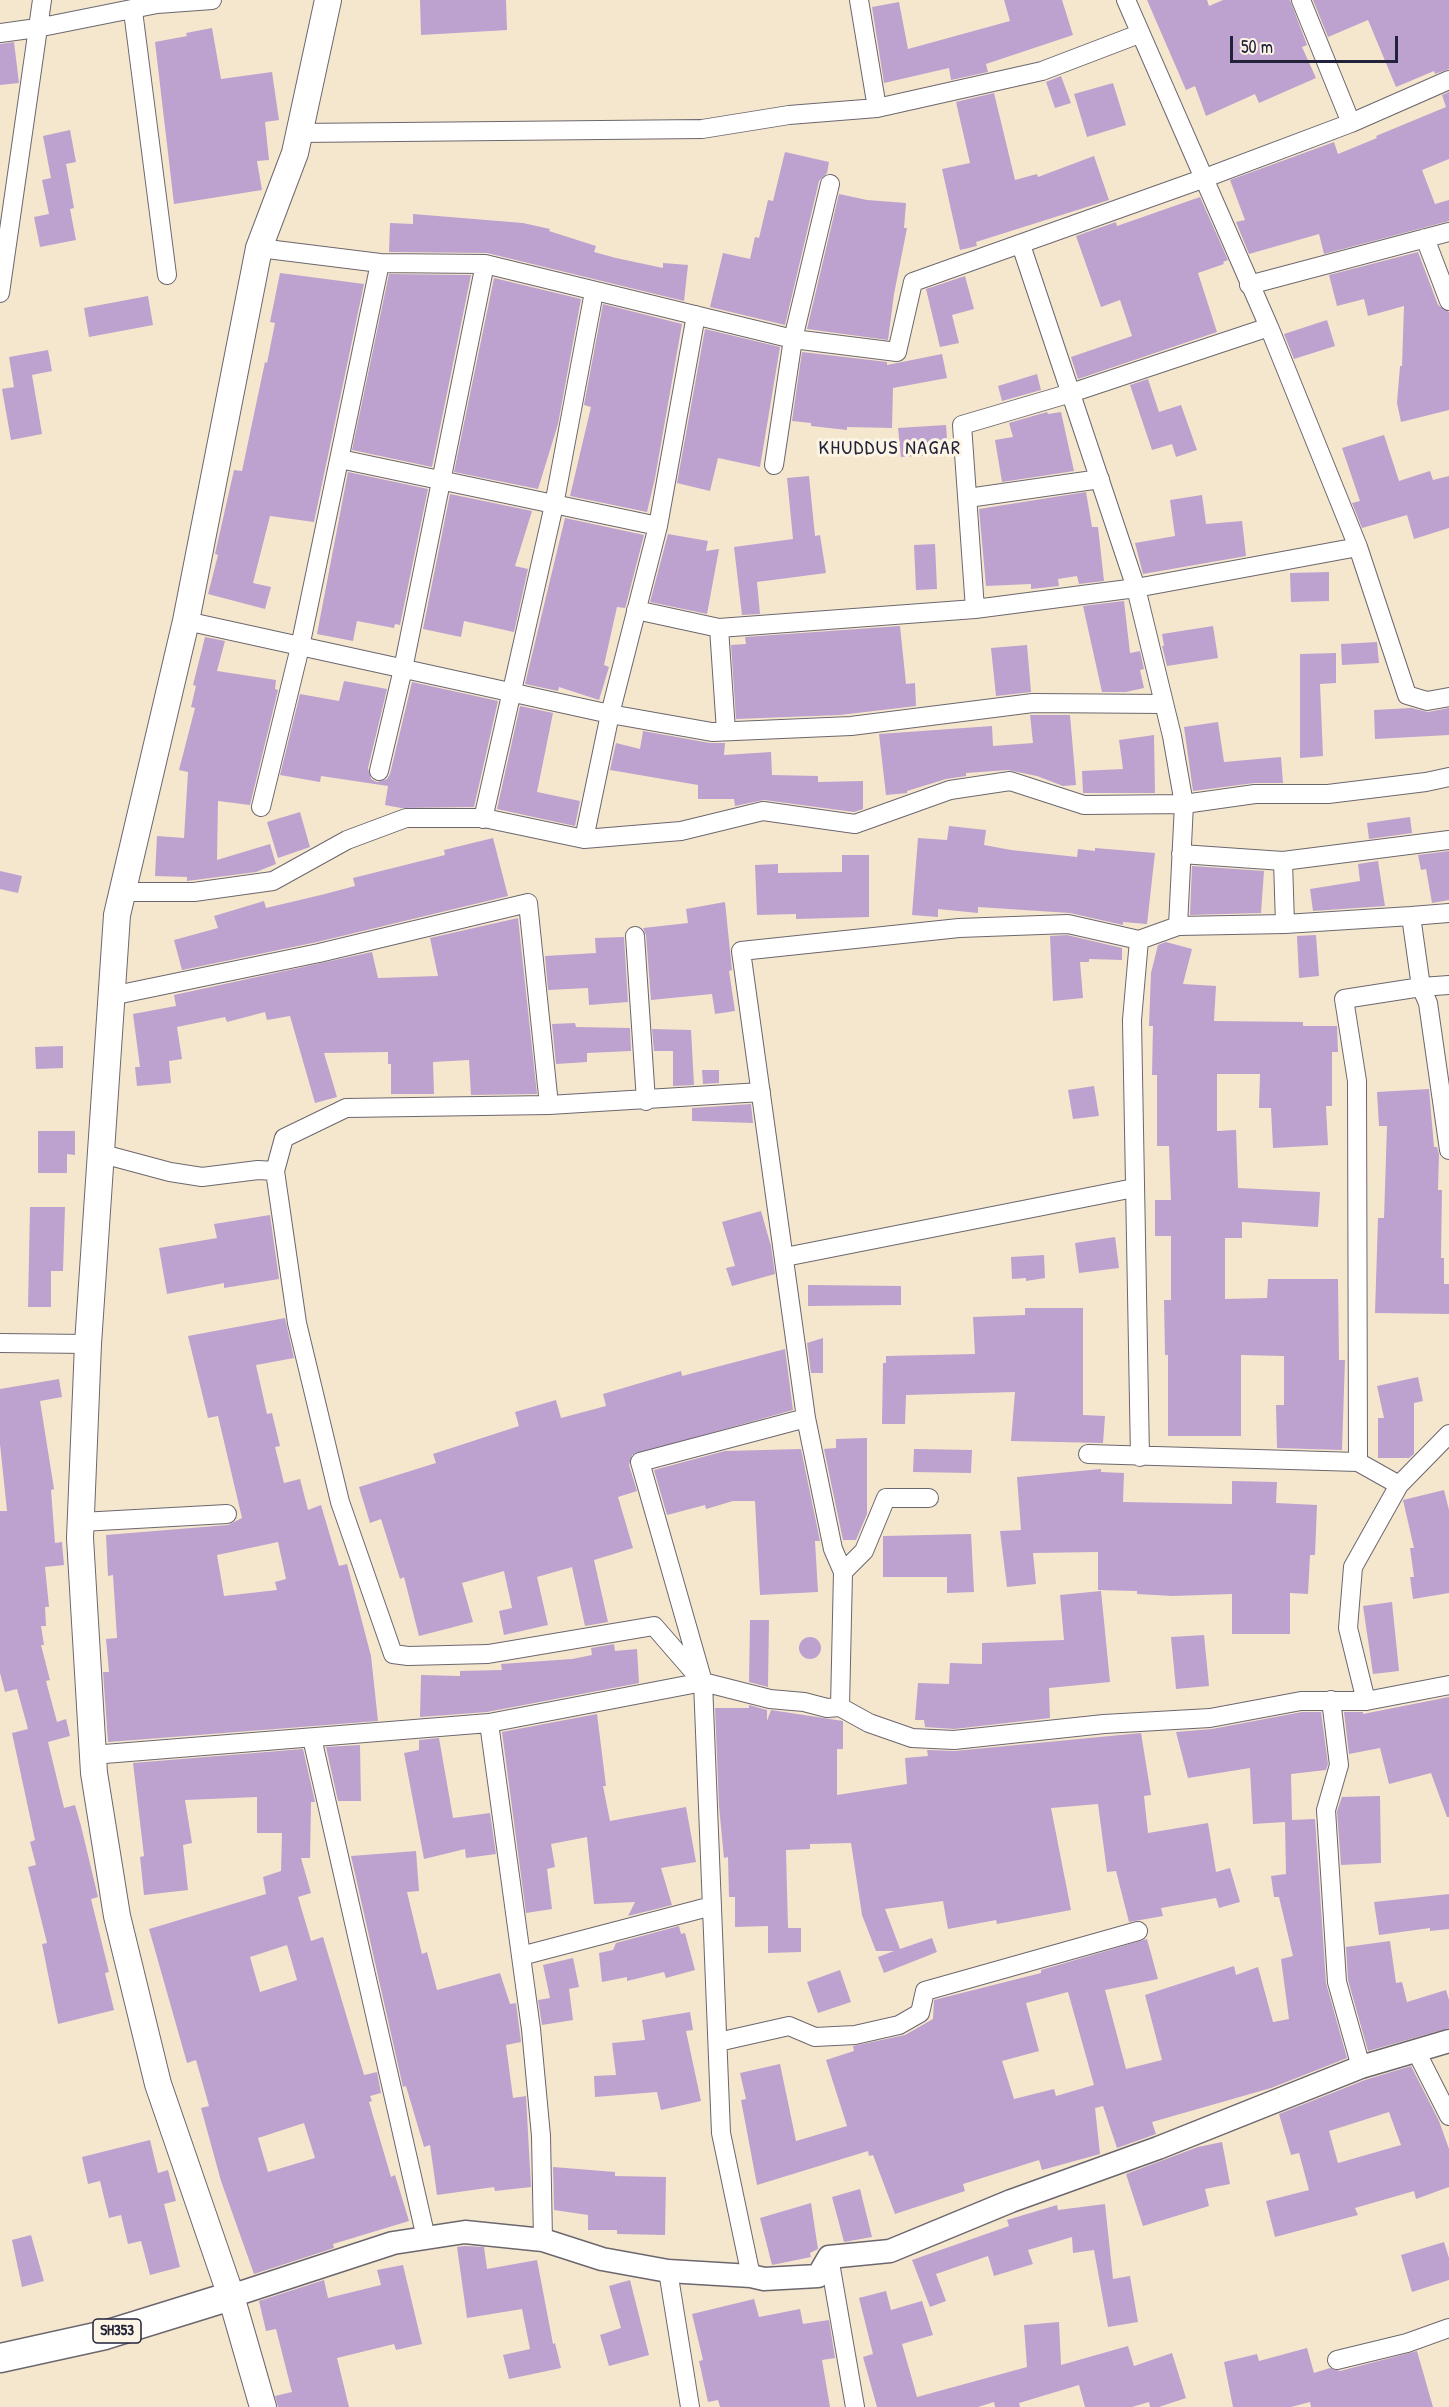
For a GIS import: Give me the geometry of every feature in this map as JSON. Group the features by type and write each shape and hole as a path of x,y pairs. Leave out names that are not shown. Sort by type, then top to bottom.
{"main road":[{"path":"263,2407 231,2296 158,2084 117,1916 92,1755 81,1522 99,1153 117,915 186,621 259,248 295,153 328,0"},
{"name":"SH353","path":"0,2358 105,2335 231,2296"}],"street":[{"path":"0,294 42,0"},
{"path":"0,33 133,11 157,2 212,0"},
{"path":"859,0 877,108"},
{"path":"1126,0 1269,327 1358,547 1407,695 1426,701 1449,697"},
{"path":"1301,0 1351,123"},
{"path":"133,11 167,275"},
{"path":"299,133 702,129 789,115 877,108 1042,71 1139,34"},
{"path":"259,248 380,263 485,264 793,339 897,352 913,282 1021,245 1351,123 1449,80"},
{"path":"774,465 793,339 830,184"},
{"path":"1249,285 1449,232"},
{"path":"1425,238 1449,300"},
{"path":"1021,245 1136,588 1172,736 1184,804 1178,926"},
{"path":"261,807 300,647 380,263"},
{"path":"379,771 403,669 485,264"},
{"path":"483,819 554,505 594,292"},
{"path":"584,839 610,714 658,526 696,315"},
{"path":"975,609 963,424 1071,393 1269,327"},
{"path":"340,459 658,526"},
{"path":"968,498 1100,479"},
{"path":"636,610 719,628 975,609 1136,588 1358,547"},
{"path":"186,621 610,714 712,732 851,726 1033,703 1163,704"},
{"path":"719,628 726,731"},
{"path":"122,892 194,892 273,881 347,840 406,818 483,819 584,839 681,831 763,811 855,824 950,789 1010,781 1084,805 1184,804 1255,795 1328,794 1449,777"},
{"path":"1181,854 1283,861 1449,840"},
{"path":"1283,861 1285,924"},
{"path":"111,996 320,953 528,903 549,1105"},
{"path":"840,1707 843,1572 833,1549 806,1418 741,951 959,928 1068,924 1139,940 1178,926 1285,924 1449,913"},
{"path":"1411,916 1420,987 1428,1003 1449,1150"},
{"path":"635,936 646,1101"},
{"path":"1139,940 1132,1020 1140,1457"},
{"path":"1358,1462 1357,1081 1344,999 1420,987 1449,985"},
{"path":"703,1682 654,1626 488,1654 408,1656 393,1654 340,1502 297,1323 275,1171 284,1138 346,1108 549,1105 646,1101 761,1092"},
{"path":"99,1153 170,1172 202,1177 258,1170 275,1171"},
{"path":"784,1257 1134,1188"},
{"path":"0,1343 88,1344"},
{"path":"751,2276 721,2133 703,1682 640,1462 806,1418"},
{"path":"1366,1701 1348,1628 1353,1567 1399,1485 1449,1434"},
{"path":"1088,1454 1358,1462 1399,1485"},
{"path":"843,1572 864,1551 886,1498 929,1498"},
{"path":"81,1522 227,1514"},
{"path":"92,1755 489,1723 703,1682 770,1699 804,1702 827,1708 840,1707 869,1723 912,1738 954,1740 1104,1724 1210,1718 1301,1701 1366,1701 1449,1685"},
{"path":"1331,1700 1339,1765 1326,1810 1337,1982 1361,2067"},
{"path":"489,1723 521,1956 541,2136 543,2240"},
{"path":"312,1738 426,2238"},
{"path":"521,1956 712,1906"},
{"path":"718,2042 789,2026 814,2037 855,2035 898,2025 920,2013 925,1991 1138,1931"},
{"path":"829,2258 890,2251 1011,2201 1158,2148 1361,2067 1417,2053 1449,2041"},
{"path":"1417,2053 1449,2116"},
{"path":"231,2296 393,2243 465,2232 543,2240 602,2259 668,2271 751,2276 764,2279 818,2276 829,2258"},
{"path":"829,2258 855,2407"},
{"path":"668,2271 690,2407"},
{"path":"1337,2360 1407,2343 1449,2328"}],"building":[{"path":"420,0 506,0 507,30 421,35"},
{"path":"1004,0 1062,0 1073,35 986,64 988,72 951,80 949,68 884,83 872,7 899,2 908,49 1010,21"},
{"path":"1147,0 1207,0 1209,6 1223,0 1290,0 1307,45 1302,47 1316,78 1259,103 1255,94 1206,116 1195,86 1186,90"},
{"path":"1313,0 1449,0 1449,69 1435,74 1434,71 1396,87 1368,20 1328,37"},
{"path":"212,28 221,79 272,72 279,120 265,122 269,160 257,161 262,190 174,204 155,42 187,36 186,33"},
{"path":"14,42 19,83 0,85 0,44"},
{"path":"1061,76 1071,103 1055,108 1046,82"},
{"path":"1113,83 1126,125 1087,137 1074,94"},
{"path":"1449,92 1449,159 1422,170 1435,204 1449,200 1449,221 1324,254 1319,234 1249,254 1236,222 1245,220 1230,180 1334,142 1338,154 1446,107 1442,95"},
{"path":"994,93 1015,180 1037,174 1038,177 1094,156 1109,200 976,242 977,246 960,250 942,169 970,163 956,102"},
{"path":"70,130 76,162 66,164 74,208 70,209 76,240 40,247 34,217 49,214 42,180 51,178 43,136"},
{"path":"785,152 829,162 827,173 819,181 785,325 710,307 723,253 750,259 755,237 759,238 768,200 773,201"},
{"path":"839,194 867,200 906,203 904,228 907,228 888,340 807,329"},
{"path":"1200,197 1228,260 1223,262 1224,264 1198,273 1217,332 1078,379 1071,357 1132,336 1120,300 1101,307 1076,236 1116,222 1117,226"},
{"path":"413,214 523,223 550,229 549,231 596,246 594,252 616,258 663,268 663,263 688,265 684,301 487,253 389,252 390,223 413,224"},
{"path":"1418,252 1438,305 1449,312 1449,410 1401,422 1397,403 1400,366 1402,366 1404,306 1368,316 1364,299 1337,306 1329,275"},
{"path":"280,273 364,284 314,522 270,516 253,583 271,587 265,609 208,594 234,470 242,471 265,362 267,363 275,323 270,322"},
{"path":"389,274 471,275 432,467 352,450"},
{"path":"965,276 974,309 952,315 959,343 940,347 926,289"},
{"path":"494,278 581,299 558,424 538,489 454,472"},
{"path":"148,296 153,325 89,337 84,308"},
{"path":"603,304 682,324 647,512 570,496 591,407 584,405"},
{"path":"1327,320 1335,346 1294,359 1284,334"},
{"path":"705,329 780,347 760,467 718,458 710,491 677,483"},
{"path":"48,350 52,371 32,375 42,434 11,440 2,389 14,387 9,357"},
{"path":"802,352 887,362 887,365 942,354 947,378 893,388 892,428 847,427 847,430 811,426 811,423 792,421"},
{"path":"1037,374 1041,390 1002,401 998,386"},
{"path":"1148,379 1159,412 1181,405 1197,450 1176,457 1172,444 1152,450 1130,385"},
{"path":"1047,412 1048,414 1061,412 1074,471 1002,482 995,440 1013,437 1009,423"},
{"path":"946,425 948,454 901,457 898,428"},
{"path":"1384,435 1399,481 1430,471 1433,480 1449,476 1449,528 1414,539 1407,515 1362,528 1352,503 1360,501 1342,448"},
{"path":"348,472 428,489 400,625 395,624 394,628 357,621 353,641 317,634"},
{"path":"809,476 815,536 820,535 826,573 757,582 760,614 742,615 734,547 793,539 787,478"},
{"path":"1086,492 1092,527 1098,527 1104,581 1079,584 1077,576 1058,579 1059,586 1031,589 1031,584 986,586 979,509"},
{"path":"450,494 532,511 515,566 528,569 514,632 464,621 461,637 423,629"},
{"path":"1202,495 1206,524 1242,521 1246,556 1143,574 1135,543 1175,536 1170,500"},
{"path":"565,518 644,535 625,608 617,607 604,665 609,667 599,700 559,687 558,691 525,684"},
{"path":"668,534 708,541 706,551 719,549 707,614 650,602"},
{"path":"935,544 937,589 916,590 914,545"},
{"path":"1329,572 1329,601 1291,602 1290,573"},
{"path":"1124,601 1130,653 1140,651 1144,669 1140,670 1144,688 1126,692 1102,692 1083,606"},
{"path":"900,626 906,684 915,683 916,706 840,715 736,719 731,645 746,644 745,637"},
{"path":"1213,626 1218,658 1167,666 1162,646 1164,646 1162,634"},
{"path":"205,637 225,641 217,671 276,680 275,689 278,690 250,805 218,801 217,860 270,844 276,864 256,872 187,881 187,877 155,876 157,836 184,838 188,772 179,770 195,708 191,707 196,686 193,685"},
{"path":"1377,642 1379,663 1342,665 1341,644"},
{"path":"1027,645 1031,692 996,696 991,648"},
{"path":"1336,653 1336,683 1320,684 1323,756 1300,758 1300,654"},
{"path":"344,681 387,689 368,768 371,779 377,782 387,779 390,774 412,682 498,701 474,807 401,808 385,805 388,786 321,776 320,782 280,775 300,694 339,701"},
{"path":"520,706 553,713 537,792 580,801 575,826 497,809"},
{"path":"1411,708 1428,712 1449,708 1449,735 1375,739 1374,710"},
{"path":"1030,715 1070,715 1076,785 1063,786 1037,776 1008,770 966,773 966,776 946,779 907,791 907,793 886,795 879,734 992,726 993,746 1033,743"},
{"path":"1218,722 1224,762 1281,757 1283,783 1254,783 1193,791 1184,727"},
{"path":"643,731 710,743 725,743 724,755 771,752 772,775 818,776 818,782 863,781 863,809 854,812 764,800 735,806 734,799 698,799 698,785 610,770 616,743 640,749"},
{"path":"1154,735 1155,793 1083,793 1082,771 1123,769 1119,740"},
{"path":"300,812 310,847 278,858 267,822"},
{"path":"1410,817 1412,833 1369,839 1367,823"},
{"path":"949,826 986,830 984,845 1011,850 1077,857 1078,849 1095,851 1095,848 1155,853 1147,924 1123,922 1123,925 1070,913 978,907 978,913 938,909 938,917 912,915 918,838 947,840"},
{"path":"493,838 508,896 317,942 182,970 174,940 218,928 214,916 264,901 266,908 355,886 353,878 445,855 444,850"},
{"path":"1449,851 1449,900 1432,903 1426,869 1421,870 1418,855"},
{"path":"842,855 869,855 869,917 796,919 796,914 757,915 755,865 778,864 778,873 842,872"},
{"path":"1378,861 1385,906 1313,911 1310,889 1360,881 1358,864"},
{"path":"1192,866 1264,871 1261,913 1190,915"},
{"path":"0,871 22,876 18,893 0,889"},
{"path":"725,902 732,970 729,971 735,1011 715,1014 712,994 651,1000 646,935 643,928 688,923 686,909"},
{"path":"518,918 537,1094 471,1095 469,1060 433,1062 434,1094 391,1094 391,1064 388,1064 388,1052 324,1053 337,1097 315,1103 290,1016 267,1020 265,1012 227,1022 225,1017 177,1027 182,1059 169,1061 171,1083 137,1086 135,1067 140,1067 133,1014 176,1006 174,995 372,952 378,978 438,976 430,938"},
{"path":"1067,935 1122,948 1122,960 1089,959 1089,962 1080,962 1083,998 1053,1001 1050,936"},
{"path":"1316,935 1319,976 1299,978 1297,936"},
{"path":"624,937 628,1002 589,1005 588,988 548,990 545,956 596,953 595,938"},
{"path":"1166,942 1192,949 1183,984 1216,986 1214,1021 1303,1022 1303,1026 1337,1026 1338,1052 1332,1052 1332,1106 1326,1106 1328,1145 1273,1148 1271,1108 1259,1108 1260,1074 1217,1074 1217,1131 1236,1130 1238,1188 1320,1192 1318,1227 1242,1222 1242,1238 1225,1238 1225,1299 1267,1298 1268,1279 1338,1279 1339,1360 1345,1360 1342,1450 1277,1448 1276,1405 1284,1405 1284,1356 1241,1355 1241,1436 1168,1436 1168,1355 1165,1355 1164,1300 1171,1300 1171,1236 1155,1236 1155,1200 1171,1200 1169,1146 1157,1146 1157,1075 1152,1075 1153,1026 1149,1026 1151,973 1158,945"},
{"path":"575,1023 576,1027 630,1028 631,1051 587,1053 587,1062 556,1064 552,1024"},
{"path":"652,1029 691,1030 694,1085 673,1086 673,1051 654,1051"},
{"path":"63,1046 63,1068 36,1069 35,1047"},
{"path":"702,1070 719,1070 719,1083 703,1084"},
{"path":"1094,1086 1099,1116 1073,1119 1068,1090"},
{"path":"1429,1089 1434,1147 1437,1147 1439,1154 1438,1190 1442,1190 1441,1258 1444,1258 1444,1284 1449,1284 1449,1314 1375,1313 1378,1218 1384,1218 1387,1126 1379,1126 1377,1092"},
{"path":"751,1104 753,1123 692,1121 692,1108"},
{"path":"38,1131 75,1131 75,1155 67,1154 67,1173 38,1173"},
{"path":"30,1207 65,1207 63,1271 51,1271 51,1307 28,1307"},
{"path":"761,1211 771,1246 775,1274 732,1286 726,1268 735,1266 722,1222"},
{"path":"270,1215 279,1279 224,1288 224,1283 167,1294 159,1248 217,1238 214,1224"},
{"path":"1115,1237 1119,1268 1079,1273 1075,1243"},
{"path":"1044,1255 1045,1278 1026,1281 1026,1278 1012,1279 1011,1257"},
{"path":"808,1285 901,1286 901,1305 808,1306"},
{"path":"1025,1308 1083,1308 1083,1415 1105,1416 1103,1443 1011,1441 1015,1392 906,1395 905,1424 882,1424 883,1363 886,1363 886,1356 975,1354 973,1317 1025,1315"},
{"path":"285,1318 294,1358 256,1365 267,1414 272,1413 280,1446 275,1447 284,1483 300,1479 308,1510 321,1505 339,1566 347,1564 371,1656 378,1721 108,1742 103,1672 109,1672 106,1639 117,1638 113,1575 108,1576 106,1535 228,1525 242,1518 218,1416 208,1418 188,1336","holes":["278,1542 286,1579 275,1582 277,1590 224,1596 217,1555"]},
{"path":"823,1338 823,1373 811,1373 807,1343"},
{"path":"785,1349 793,1410 632,1455 629,1465 637,1491 618,1497 633,1548 594,1560 608,1622 585,1626 572,1567 537,1577 548,1625 504,1635 499,1611 512,1608 504,1571 462,1583 473,1622 419,1636 404,1577 400,1579 381,1519 370,1523 359,1487 436,1463 433,1454 519,1426 515,1412 556,1400 561,1418 606,1406 603,1394 681,1371 682,1376"},
{"path":"1418,1377 1423,1401 1414,1403 1414,1454 1409,1458 1378,1458 1378,1418 1384,1418 1377,1386"},
{"path":"59,1379 62,1397 40,1401 54,1489 51,1490 55,1543 62,1542 64,1565 45,1567 49,1607 45,1607 46,1626 41,1626 44,1645 41,1645 50,1680 46,1681 57,1722 66,1719 70,1736 48,1742 64,1808 75,1805 81,1826 98,1897 91,1899 109,1972 105,1973 114,2010 58,2024 42,1944 47,1943 28,1867 36,1865 30,1842 35,1840 12,1733 28,1729 17,1689 5,1692 0,1673 0,1511 7,1511 0,1444 0,1389"},
{"path":"867,1438 867,1514 856,1540 843,1540 824,1449 836,1448 836,1439"},
{"path":"801,1449 820,1541 815,1541 818,1592 760,1595 755,1501 733,1501 706,1509 705,1505 667,1515 654,1470 725,1451"},
{"path":"914,1449 972,1450 971,1473 913,1472"},
{"path":"1101,1469 1101,1472 1124,1473 1123,1502 1232,1504 1232,1481 1277,1482 1276,1503 1317,1505 1315,1555 1310,1555 1308,1594 1290,1593 1290,1634 1232,1634 1232,1594 1172,1596 1137,1594 1137,1591 1098,1590 1098,1552 1033,1553 1036,1584 1007,1587 1000,1531 1021,1530 1017,1477"},
{"path":"1444,1490 1449,1510 1449,1593 1413,1599 1410,1577 1414,1577 1410,1548 1414,1548 1403,1500"},
{"path":"971,1534 974,1592 947,1593 947,1577 883,1577 883,1536"},
{"path":"1101,1591 1110,1682 1049,1688 1050,1718 954,1729 925,1727 924,1720 915,1720 918,1683 949,1684 950,1663 982,1664 982,1643 1064,1640 1060,1595"},
{"path":"1392,1602 1399,1671 1373,1674 1363,1606"},
{"path":"750,1620 769,1620 768,1687 749,1682"},
{"path":"1204,1635 1209,1686 1176,1689 1171,1637"},
{"path":"810,1637 818,1640 821,1648 818,1656 810,1659 802,1656 799,1648 802,1640"},
{"path":"614,1644 615,1651 637,1649 639,1683 487,1712 420,1717 421,1675 460,1676 460,1671 502,1670 501,1664 572,1659 592,1655 591,1648"},
{"path":"1449,1697 1449,1817 1447,1817 1431,1773 1389,1784 1380,1748 1349,1754 1344,1712 1363,1712 1363,1714"},
{"path":"749,1705 767,1710 767,1721 771,1710 843,1721 843,1749 837,1749 837,1795 907,1784 905,1758 928,1756 927,1750 955,1751 1141,1733 1151,1795 1144,1796 1148,1833 1208,1823 1216,1872 1230,1868 1240,1902 1219,1908 1216,1898 1161,1908 1163,1916 1129,1922 1116,1871 1107,1872 1098,1804 1051,1808 1071,1910 997,1924 996,1920 948,1929 943,1901 885,1909 900,1949 932,1938 937,1952 884,1973 878,1957 894,1951 876,1951 862,1915 851,1843 810,1844 810,1849 786,1850 788,1928 801,1928 801,1952 768,1953 768,1926 735,1927 735,1897 729,1897 728,1857 724,1858 719,1806 715,1708 749,1708"},
{"path":"1302,1712 1321,1712 1328,1764 1326,1770 1291,1774 1292,1820 1315,1819 1326,1983 1347,2058 1271,2088 1152,2122 1156,2134 1117,2148 1103,2106 1095,2108 1100,2154 1042,2170 1039,2160 963,2184 965,2191 895,2214 873,2155 869,2156 868,2151 757,2185 741,2100 746,2099 740,2073 780,2064 796,2141 847,2126 826,2060 854,2051 853,2046 905,2035 933,2019 934,2000 1041,1973 1041,1970 1147,1939 1158,1979 1105,1990 1126,2069 1162,2060 1145,1995 1234,1966 1236,1975 1258,1967 1273,2022 1289,2019 1281,1959 1293,1956 1279,1897 1274,1897 1271,1876 1286,1874 1285,1822 1253,1824 1250,1768 1188,1778 1176,1732 1212,1729","holes":["1068,1992 1094,2085 1056,2096 1054,2089 1014,2099 1002,2061 1039,2051 1026,2003"]},
{"path":"597,1714 606,1786 603,1786 610,1821 686,1807 696,1862 661,1868 672,1905 628,1916 635,1902 594,1904 587,1837 551,1844 555,1867 547,1869 552,1909 526,1913 502,1732"},
{"path":"439,1738 453,1818 490,1813 496,1854 466,1858 465,1849 424,1859 404,1753 419,1750 419,1740"},
{"path":"360,1745 361,1801 338,1801 326,1747"},
{"path":"303,1749 315,1802 311,1802 310,1858 301,1858 311,1893 298,1897 311,1941 323,1937 364,2075 377,2072 381,2093 370,2096 372,2101 369,2102 391,2177 395,2175 409,2221 333,2244 334,2248 254,2274 221,2181 201,2108 209,2106 196,2060 187,2063 149,1929 266,1894 263,1877 281,1871 282,1833 257,1833 257,1797 185,1800 192,1843 183,1845 188,1890 144,1895 140,1857 144,1856 133,1763","holes":["287,1945 297,1980 260,1992 250,1957","304,2123 315,2158 268,2172 258,2138"]},
{"path":"1380,1796 1381,1863 1341,1865 1337,1811 1342,1797"},
{"path":"416,1851 419,1891 407,1892 422,1954 427,1952 437,1990 500,1973 510,2004 516,2003 521,2042 506,2045 513,2098 526,2096 531,2187 495,2191 494,2187 437,2195 430,2145 424,2147 406,2086 403,2087 351,1856"},
{"path":"1449,1894 1449,1929 1430,1931 1430,1928 1379,1935 1374,1902"},
{"path":"679,1926 681,1934 685,1933 695,1970 666,1978 664,1972 627,1981 627,1977 602,1982 599,1953 613,1950 616,1943"},
{"path":"1390,1941 1396,1983 1402,1982 1407,2002 1446,1990 1449,2000 1449,2028 1368,2051 1348,1980 1346,1947"},
{"path":"573,1958 579,1987 569,1989 573,2020 542,2025 538,2000 550,1998 543,1965"},
{"path":"840,1970 851,2002 818,2013 807,1982"},
{"path":"690,2012 693,2030 686,2031 701,2101 661,2110 657,2092 595,2097 594,2076 616,2075 612,2043 645,2040 642,2020"},
{"path":"1411,2066 1439,2121 1449,2149 1449,2187 1416,2199 1414,2191 1355,2208 1358,2215 1275,2237 1266,2201 1309,2190 1299,2153 1291,2155 1279,2114 1365,2080","holes":["1389,2112 1401,2145 1338,2163 1329,2131"]},
{"path":"150,2140 158,2173 168,2170 176,2201 164,2204 180,2267 150,2275 141,2241 128,2244 121,2215 109,2218 100,2181 88,2184 82,2157"},
{"path":"1222,2142 1230,2184 1205,2189 1209,2206 1143,2226 1126,2174 1198,2147"},
{"path":"553,2167 615,2172 615,2176 666,2177 665,2235 617,2234 617,2230 588,2230 588,2215 554,2210"},
{"path":"860,2189 872,2237 844,2242 832,2197"},
{"path":"811,2203 818,2249 810,2253 811,2257 772,2265 760,2218"},
{"path":"1105,2204 1113,2279 1130,2276 1138,2322 1108,2327 1094,2250 1073,2253 1072,2237 1028,2250 1033,2264 994,2276 988,2256 936,2274 946,2301 930,2307 912,2260 1009,2226 1007,2220 1057,2205 1058,2210"},
{"path":"31,2235 44,2281 22,2287 12,2240"},
{"path":"1444,2242 1449,2258 1449,2280 1412,2292 1401,2255"},
{"path":"457,2247 484,2247 487,2269 537,2260 553,2344 555,2343 561,2368 509,2379 503,2355 530,2349 522,2309 467,2318"},
{"path":"403,2265 422,2344 396,2350 394,2344 337,2358 349,2407 278,2407 275,2396 292,2392 276,2329 266,2331 259,2301 324,2280 328,2298 381,2285 377,2270"},
{"path":"630,2280 649,2355 609,2366 600,2335 621,2328 609,2286"},
{"path":"886,2291 891,2310 922,2301 933,2335 902,2344 917,2397 1027,2367 1024,2325 1059,2322 1061,2365 1128,2346 1134,2366 1172,2353 1186,2398 1159,2407 1150,2407 1149,2402 1132,2407 1085,2407 1079,2385 1019,2403 1020,2407 995,2407 994,2402 978,2407 877,2407 863,2357 873,2354 859,2298"},
{"path":"754,2299 759,2317 800,2309 803,2324 829,2320 835,2358 822,2360 830,2407 720,2407 718,2400 708,2402 699,2361 703,2360 692,2314"},
{"path":"1307,2348 1314,2373 1330,2368 1340,2371 1417,2351 1433,2407 1311,2407 1310,2402 1291,2407 1233,2407 1224,2362 1257,2354 1259,2361"}],"district":[{"name":"KHUDDUS NAGAR","path":"890,449"}]}
